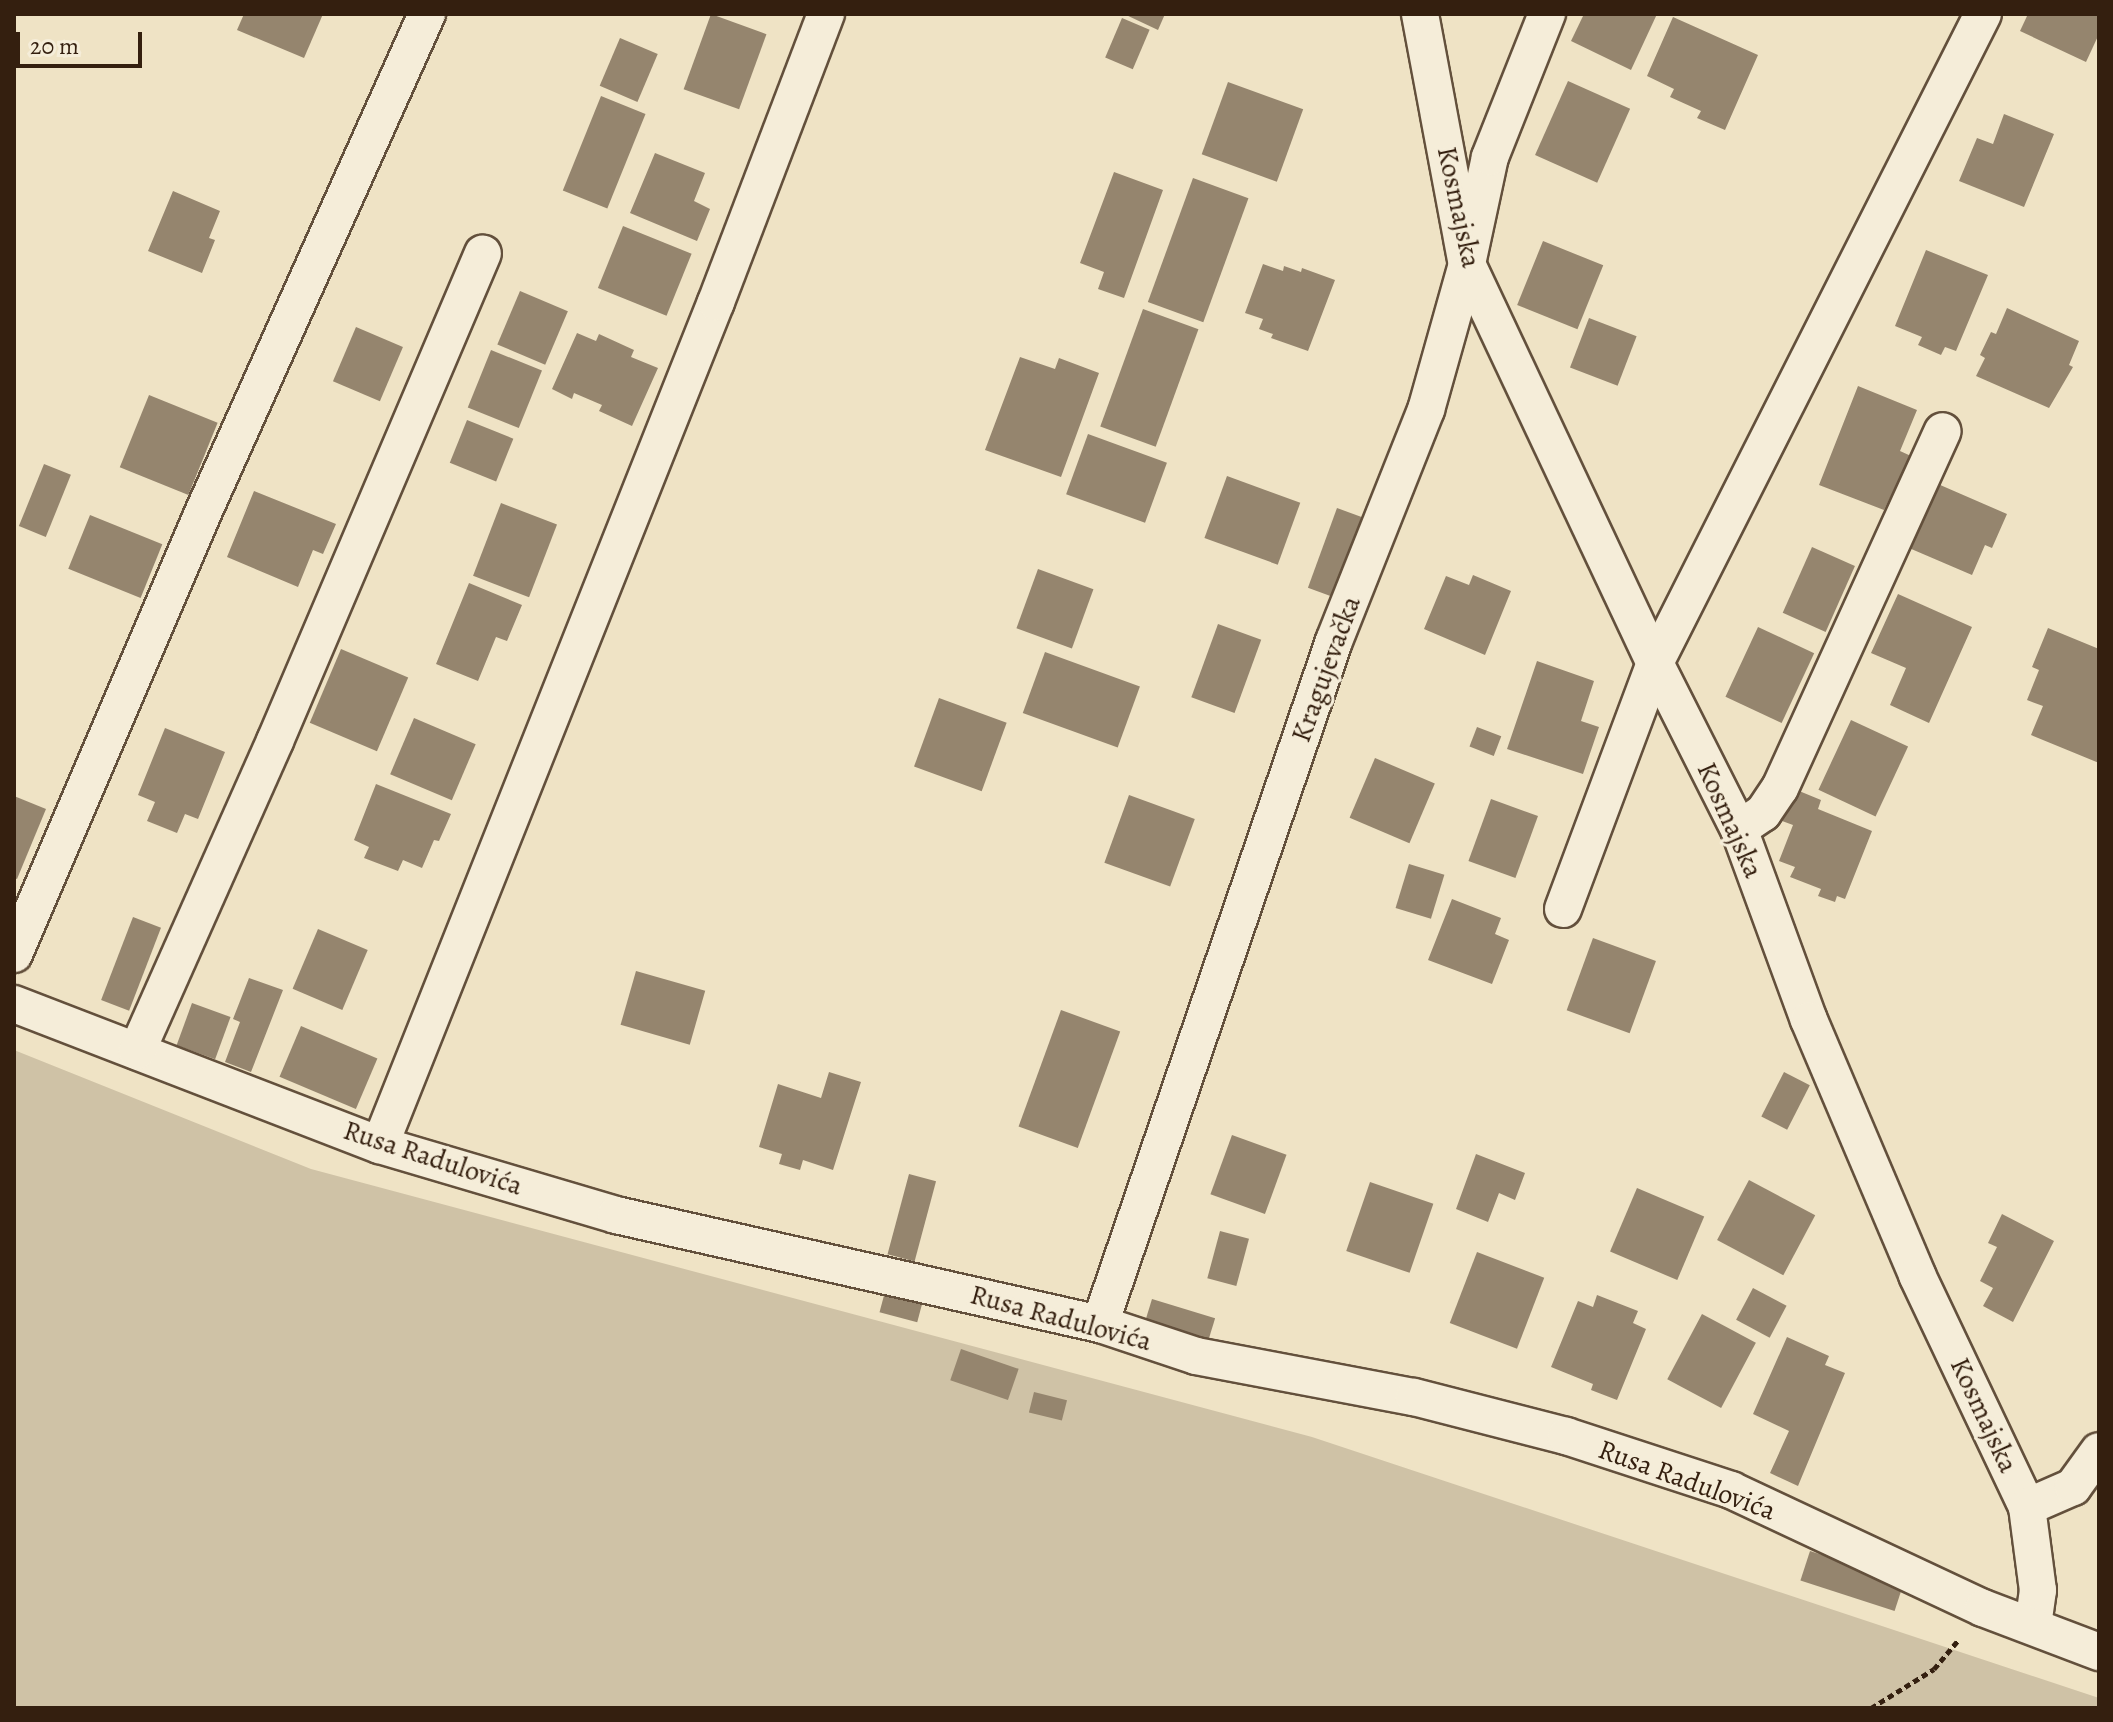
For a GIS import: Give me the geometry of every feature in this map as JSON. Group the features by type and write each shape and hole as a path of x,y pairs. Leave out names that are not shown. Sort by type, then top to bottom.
{"street":[{"path":"14,954 202,515 427,14"},
{"path":"380,1145 716,302 826,14"},
{"name":"Kosmajska","path":"1420,14 1467,264 1655,663 1739,829 1809,1020 1917,1275 2027,1507 2038,1590 2033,1626"},
{"name":"Kragujevačka","path":"1100,1324 1334,641 1426,410 1467,264 1490,157 1547,14"},
{"path":"1563,909 1655,663 1983,14"},
{"path":"137,1051 275,741 483,253"},
{"path":"1739,829 1763,813 1780,788 1943,431"},
{"name":"Rusa Radulovića","path":"14,1004 380,1145 616,1215 1100,1324 1196,1356 1414,1397 1566,1436 1731,1490 1983,1608 2099,1652"},
{"path":"2027,1507 2073,1487 2099,1451"}],"path":[{"path":"1871,1708 1934,1669 1983,1608"}],"shaded area":[{"path":"14,1050 311,1169 1312,1437 2099,1698 2099,1708 14,1708"}],"building":[{"path":"244,14 323,14 304,58 237,30"},
{"path":"711,14 766,34 739,109 684,89"},
{"path":"1124,14 1165,14 1158,30"},
{"path":"1584,14 1657,14 1631,70 1571,41"},
{"path":"2028,14 2099,14 2099,34 2086,62 2020,31"},
{"path":"1673,17 1758,55 1725,130 1697,118 1701,111 1670,97 1674,89 1647,76"},
{"path":"1122,18 1150,30 1133,69 1105,58"},
{"path":"620,38 658,54 637,102 600,86"},
{"path":"1568,81 1630,109 1597,183 1535,155"},
{"path":"1228,82 1303,109 1277,182 1202,154"},
{"path":"601,96 646,114 607,209 563,191"},
{"path":"2004,114 2054,134 2024,207 1959,181 1977,138 1993,144"},
{"path":"655,153 705,173 694,201 710,209 697,241 630,213"},
{"path":"1114,172 1163,190 1124,298 1098,289 1104,272 1080,263"},
{"path":"1193,178 1248,198 1203,322 1148,302"},
{"path":"173,191 220,211 209,238 215,240 202,273 148,251"},
{"path":"623,226 692,254 667,316 598,288"},
{"path":"1543,241 1603,265 1577,329 1517,305"},
{"path":"1926,250 1988,275 1956,351 1945,347 1941,355 1918,345 1922,337 1895,326"},
{"path":"1263,264 1283,271 1284,266 1301,272 1302,268 1335,280 1308,351 1271,338 1273,334 1259,329 1263,319 1245,313"},
{"path":"520,291 568,311 545,365 497,344"},
{"path":"2007,308 2079,341 2069,365 2073,367 2049,408 1976,376 1985,358 1980,355 1991,332 1996,334"},
{"path":"1143,309 1198,329 1156,447 1100,426"},
{"path":"1589,318 1637,336 1618,386 1570,367"},
{"path":"356,327 403,347 380,401 333,381"},
{"path":"577,333 596,341 599,334 634,350 631,357 658,368 632,426 599,411 602,405 574,393 572,399 552,389"},
{"path":"491,350 542,371 519,428 468,407"},
{"path":"1020,357 1055,369 1059,358 1099,373 1061,477 985,450"},
{"path":"1858,386 1917,410 1900,451 1911,456 1884,510 1819,485"},
{"path":"149,395 218,423 188,495 120,467"},
{"path":"467,420 513,439 496,481 450,463"},
{"path":"1088,434 1167,463 1145,523 1066,494"},
{"path":"44,464 71,475 46,537 19,526"},
{"path":"1227,476 1300,503 1278,565 1204,538"},
{"path":"1931,481 2007,514 1992,548 1985,545 1972,575 1902,545"},
{"path":"254,491 336,524 323,554 313,550 298,587 227,557"},
{"path":"501,503 557,525 529,597 473,576"},
{"path":"1337,508 1364,518 1335,598 1308,588"},
{"path":"90,515 162,544 141,598 68,569"},
{"path":"1812,547 1855,566 1826,632 1783,613"},
{"path":"1038,569 1093,589 1072,648 1016,628"},
{"path":"1473,575 1511,591 1485,655 1424,629 1446,576 1469,585"},
{"path":"469,583 522,605 507,641 496,637 478,681 436,664"},
{"path":"1898,594 1972,627 1929,723 1890,705 1906,668 1871,653"},
{"path":"1218,624 1261,640 1235,713 1191,697"},
{"path":"1758,627 1814,653 1782,723 1725,697"},
{"path":"2048,628 2099,649 2099,763 2031,735 2043,706 2027,700 2039,670 2032,667"},
{"path":"341,649 408,678 377,751 310,723"},
{"path":"1045,652 1140,687 1118,748 1023,713"},
{"path":"1537,661 1594,681 1581,721 1599,727 1583,774 1507,749"},
{"path":"939,698 1007,723 982,791 914,767"},
{"path":"414,718 476,744 452,800 390,774"},
{"path":"1851,720 1908,747 1876,816 1818,790"},
{"path":"1477,727 1501,736 1494,756 1469,747"},
{"path":"165,728 225,752 198,819 185,814 177,833 147,821 155,802 138,795"},
{"path":"1375,758 1435,783 1409,843 1350,818"},
{"path":"376,784 451,814 439,841 434,840 422,868 403,860 398,871 364,858 369,847 354,840"},
{"path":"1787,786 1821,800 1818,809 1872,831 1845,899 1837,896 1835,902 1818,896 1821,889 1790,877 1795,867 1779,861 1793,825 1774,818"},
{"path":"1129,795 1195,819 1170,887 1104,863"},
{"path":"14,796 46,809 17,879 14,878"},
{"path":"1491,799 1538,816 1515,878 1468,861"},
{"path":"1409,864 1444,875 1431,919 1396,908"},
{"path":"1452,899 1501,918 1495,934 1509,940 1492,984 1428,960"},
{"path":"133,917 161,928 129,1011 101,1000"},
{"path":"318,929 368,950 342,1010 293,989"},
{"path":"1593,938 1656,961 1630,1033 1567,1010"},
{"path":"636,971 705,991 690,1045 621,1025"},
{"path":"249,978 283,990 251,1072 225,1062 240,1022 233,1019"},
{"path":"192,1003 231,1017 215,1059 177,1045"},
{"path":"1061,1010 1120,1032 1078,1148 1019,1127"},
{"path":"301,1026 377,1058 356,1109 280,1077"},
{"path":"829,1072 861,1082 833,1170 803,1160 800,1170 779,1164 782,1154 759,1147 778,1084 821,1098"},
{"path":"1784,1072 1810,1085 1787,1130 1761,1117"},
{"path":"1232,1135 1287,1155 1265,1214 1210,1194"},
{"path":"1476,1154 1525,1173 1515,1200 1499,1193 1488,1222 1456,1209"},
{"path":"909,1174 936,1181 915,1261 888,1254"},
{"path":"1749,1180 1815,1215 1783,1275 1717,1240"},
{"path":"1370,1182 1433,1204 1410,1273 1346,1251"},
{"path":"1637,1188 1704,1217 1677,1280 1610,1252"},
{"path":"2002,1214 2054,1241 2013,1322 1983,1306 1993,1288 1980,1281 1997,1247 1988,1243"},
{"path":"1220,1231 1249,1239 1236,1286 1207,1278"},
{"path":"1477,1252 1544,1278 1517,1349 1450,1323"},
{"path":"886,1288 924,1298 917,1322 880,1312"},
{"path":"1753,1288 1787,1306 1770,1338 1736,1320"},
{"path":"1597,1295 1638,1311 1633,1323 1646,1329 1617,1400 1591,1390 1593,1384 1551,1367 1578,1301 1593,1307"},
{"path":"1152,1299 1215,1318 1209,1339 1146,1320"},
{"path":"1702,1314 1756,1343 1721,1408 1667,1379"},
{"path":"1787,1337 1829,1356 1825,1365 1845,1373 1798,1486 1770,1473 1789,1431 1753,1414"},
{"path":"961,1349 1019,1369 1008,1400 950,1380"},
{"path":"1034,1392 1067,1400 1062,1421 1029,1412"},
{"path":"1810,1551 1904,1582 1895,1611 1800,1580"}]}
